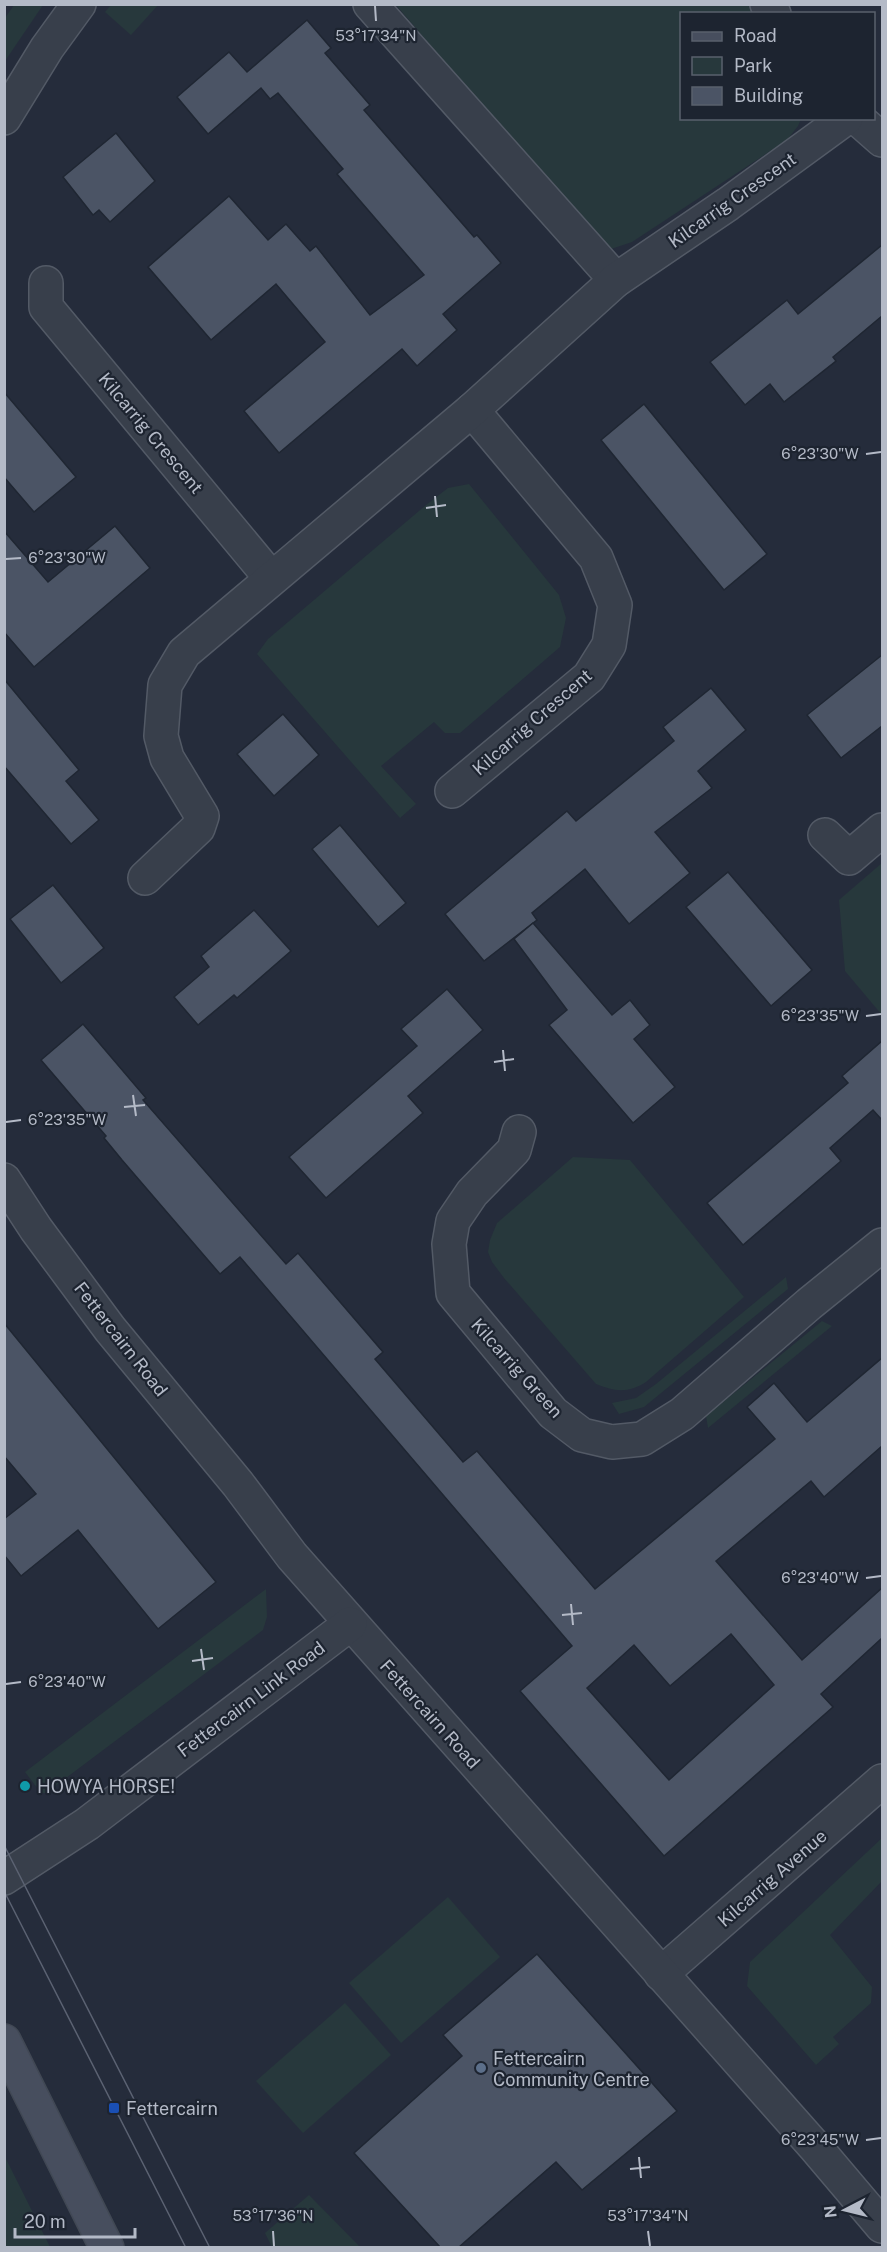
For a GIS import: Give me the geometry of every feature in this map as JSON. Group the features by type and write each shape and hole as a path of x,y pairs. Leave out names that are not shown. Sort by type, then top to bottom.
{"main road":[{"path":"4,2041 107,2247"}],"street":[{"path":"4,118 47,48 79,4"},
{"path":"370,4 616,280"},
{"name":"Kilcarrig Crescent","path":"145,878 198,828 202,816 167,758 161,736 165,685 184,653 232,615 271,578 322,538 472,410 616,280 728,204 843,120"},
{"path":"859,120 882,140"},
{"name":"Kilcarrig Crescent","path":"46,283 46,308 271,578"},
{"name":"Kilcarrig Crescent","path":"452,791 589,678 609,645 615,605 596,558 472,410"},
{"path":"825,835 849,858 882,830"},
{"name":"Kilcarrig Green","path":"519,1132 514,1150 472,1193 453,1221 449,1244 453,1293 553,1413 582,1435 612,1442 642,1439 682,1414 809,1304 882,1245"},
{"name":"Fettercairn Road","path":"4,1180 36,1229 110,1329 238,1484 292,1556 816,2148 882,2226"},
{"name":"Fettercairn Link Road","path":"4,1878 87,1824 350,1624"},
{"name":"Kilcarrig Avenue","path":"661,1974 882,1784"}],"green space":[{"path":"14,5 43,5 5,61 5,18"},
{"path":"111,5 158,5 131,35 105,12"},
{"path":"396,5 748,5 754,12 680,12 680,120 801,120 798,126 787,140 632,242 611,249 602,246"},
{"path":"469,484 559,595 566,618 560,647 460,733 445,733 434,722 381,766 416,804 400,818 257,654 268,639 426,505 448,488"},
{"path":"882,863 882,1015 845,971 839,900"},
{"path":"573,1157 630,1160 744,1297 646,1382 628,1390 609,1389 596,1384 504,1278 492,1262 488,1252 497,1223"},
{"path":"786,1277 788,1289 644,1407 619,1414 612,1403 636,1398 656,1384"},
{"path":"822,1321 832,1326 708,1428 706,1416"},
{"path":"266,1589 267,1617 263,1630 46,1793 41,1793 25,1772"},
{"path":"882,1838 882,1881 830,1935 872,1987 871,2003 833,2037 839,2044 816,2065 747,1986 750,1962"},
{"path":"448,1897 500,1957 401,2043 349,1983"},
{"path":"345,2003 391,2055 303,2133 256,2081"},
{"path":"5,2157 50,2247 5,2247"},
{"path":"309,2195 360,2247 272,2247 265,2233"}],"building":[{"path":"307,20 331,48 325,53 370,105 364,110 474,237 477,235 501,263 443,314 457,330 417,366 402,349 279,453 244,411 325,342 276,284 211,340 148,267 229,196 268,240 286,224 310,251 316,246 370,315 424,275 337,174 343,169 278,93 270,99 261,88 208,134 177,97 229,52 247,72"},
{"path":"116,133 155,181 110,222 99,210 93,215 63,177"},
{"path":"882,245 882,316 833,357 836,361 784,402 770,384 745,405 710,362 787,300 798,314"},
{"path":"4,392 76,477 34,512 4,477"},
{"path":"644,404 767,554 724,590 601,440"},
{"path":"115,526 150,568 34,667 4,632 4,531 48,582"},
{"path":"882,655 882,726 841,758 807,715"},
{"path":"4,679 79,770 66,781 99,820 71,844 4,766"},
{"path":"711,688 746,730 698,771 712,788 655,832 690,873 629,924 585,869 532,913 537,920 484,961 445,914 567,811 576,821 674,741 663,727"},
{"path":"283,714 319,755 274,796 237,754"},
{"path":"340,825 406,903 378,927 312,849"},
{"path":"728,872 812,970 771,1006 686,907"},
{"path":"53,885 104,948 61,983 10,919"},
{"path":"254,910 291,951 237,998 234,995 198,1025 174,997 209,967 201,956"},
{"path":"533,923 612,1015 630,1000 650,1025 634,1039 675,1087 633,1123 549,1025 567,1010 514,939"},
{"path":"447,989 483,1030 408,1096 423,1113 326,1198 289,1157 417,1046 401,1029"},
{"path":"83,1024 146,1098 143,1100 286,1264 298,1253 383,1352 375,1359 463,1462 477,1451 595,1589 775,1439 747,1407 774,1383 807,1422 882,1358 882,1446 824,1497 811,1481 716,1561 802,1660 882,1588 882,1638 821,1694 833,1707 664,1856 520,1691 572,1646 240,1257 220,1274 122,1160 104,1138 106,1136 41,1060","holes":["731,1634 774,1685 669,1780 587,1688 634,1645 670,1686"]},
{"path":"882,1041 882,1120 873,1110 830,1148 841,1161 743,1245 707,1203 848,1083 842,1076"},
{"path":"4,1323 216,1582 158,1629 78,1530 21,1576 4,1555 4,1519 36,1494 4,1456"},
{"path":"537,1954 677,2111 582,2190 556,2162 459,2247 440,2247 354,2153 462,2056 443,2035"}],"tram line":[{"path":"4,1845 210,2248"},
{"path":"4,1891 186,2248"}],"place":[{"name":"HOWYA HORSE!","path":"25,1786"},
{"name":"Fettercairn Community Centre","path":"481,2068"},
{"name":"Fettercairn","path":"114,2108"}]}
